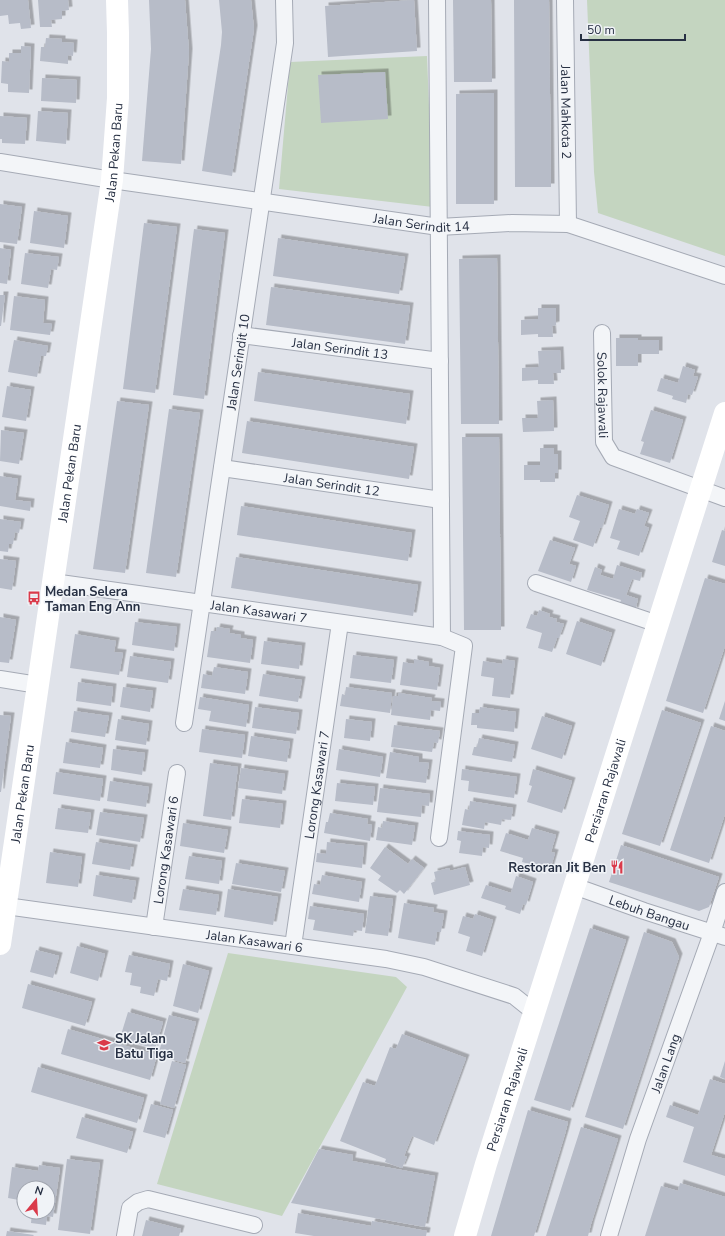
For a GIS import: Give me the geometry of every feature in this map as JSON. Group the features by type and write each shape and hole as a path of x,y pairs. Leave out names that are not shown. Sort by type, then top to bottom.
{"street":[{"name":"Jalan Pekan Baru","path":"0,944 112,180 118,98 117,0"},
{"name":"Jalan Serindit 10","path":"184,723 285,43 284,0"},
{"path":"437,0 442,637"},
{"name":"Jalan Mahkota 2","path":"565,0 568,224"},
{"name":"Jalan Serindit 14","path":"0,162 112,180 439,227 512,223 568,224 725,276"},
{"name":"Solok Rajawali","path":"602,333 604,442 613,457 725,498"},
{"name":"Jalan Serindit 13","path":"242,335 440,361"},
{"name":"Persiaran Rajawali","path":"465,1236 486,1164 725,413"},
{"name":"Jalan Serindit 12","path":"222,468 441,500"},
{"name":"Jalan Kasawari 7","path":"53,582 442,637 464,646 439,838"},
{"path":"536,584 658,624"},
{"name":"Lorong Kasawari 7","path":"293,946 340,623"},
{"path":"0,679 38,686"},
{"name":"Lorong Kasawari 6","path":"154,927 177,773"},
{"name":"Lebuh Bangau","path":"574,886 718,935"},
{"name":"Jalan Lang","path":"609,1236 638,1139 718,935 725,892"},
{"name":"Jalan Kasawari 6","path":"6,906 386,959 430,969 499,991"},
{"path":"499,991 525,992 533,990 545,980"},
{"path":"499,991 514,996 529,1008 533,1016"},
{"path":"125,1236 130,1208 138,1202 148,1199 254,1225"}],"green space":[{"path":"587,0 725,0 725,256 598,213 594,172"},
{"path":"427,56 433,207 279,189 290,62"},
{"path":"228,953 396,977 407,987 282,1216 157,1184"}],"building":[{"path":"0,0 28,0 31,28 21,29 20,23 9,24 8,15 0,16"},
{"path":"38,0 68,0 69,10 62,11 62,19 51,20 52,27 40,27"},
{"path":"149,0 185,0 189,52 181,164 142,161 151,49"},
{"path":"219,0 251,0 254,29 232,176 202,171 221,45 222,32"},
{"path":"414,0 417,51 328,57 325,6"},
{"path":"453,0 491,0 492,82 454,82"},
{"path":"514,0 549,0 551,187 515,187"},
{"path":"46,38 62,39 62,42 74,43 73,56 68,55 68,64 40,61 41,47 45,47"},
{"path":"21,46 31,47 29,93 8,92 8,84 1,83 2,61 9,62 9,53 21,53"},
{"path":"385,72 388,119 321,123 318,75"},
{"path":"42,78 77,80 76,103 41,101"},
{"path":"494,93 494,204 456,204 456,94"},
{"path":"38,111 68,113 66,144 36,141"},
{"path":"0,116 27,118 25,144 2,143 2,139 0,139"},
{"path":"0,204 22,207 17,244 0,242"},
{"path":"34,211 68,216 64,248 30,243"},
{"path":"144,223 177,227 155,393 123,389"},
{"path":"194,229 225,233 204,399 173,395"},
{"path":"278,238 405,257 399,294 273,276"},
{"path":"0,248 11,250 7,284 0,283"},
{"path":"25,253 59,257 57,270 51,269 48,288 21,284"},
{"path":"497,258 499,424 461,424 459,259"},
{"path":"271,287 410,306 405,344 266,325"},
{"path":"0,295 5,295 1,326 0,326"},
{"path":"14,296 45,300 43,323 52,324 50,335 10,330"},
{"path":"538,308 556,308 556,325 552,326 553,337 538,337 538,334 521,335 521,320 538,319"},
{"path":"616,338 659,340 659,354 638,354 638,366 616,366"},
{"path":"14,340 48,346 46,356 41,356 37,377 8,372"},
{"path":"560,350 561,373 553,373 554,384 538,384 538,380 522,381 522,368 539,367 538,351"},
{"path":"683,366 695,370 693,376 698,377 692,395 688,394 686,403 672,399 673,396 657,391 661,378 678,383"},
{"path":"258,372 410,394 406,424 254,401"},
{"path":"7,386 31,390 26,421 2,417"},
{"path":"553,400 554,431 523,432 522,418 538,418 537,401"},
{"path":"117,401 149,405 125,573 93,569"},
{"path":"169,409 200,413 176,577 146,573"},
{"path":"651,410 683,420 670,463 640,454 644,442 641,441"},
{"path":"247,421 414,447 409,479 242,453"},
{"path":"1,430 24,433 19,464 0,461"},
{"path":"462,437 499,437 501,630 464,630"},
{"path":"540,448 554,448 554,454 558,454 558,473 555,473 555,482 524,480 524,465 540,465"},
{"path":"0,476 18,479 15,500 31,502 30,511 0,506"},
{"path":"577,495 609,505 602,528 600,528 593,547 573,540 580,521 569,517"},
{"path":"241,506 412,533 408,561 237,535"},
{"path":"619,509 635,514 637,509 649,513 644,526 649,528 639,556 617,549 620,541 610,538"},
{"path":"0,519 21,522 19,533 15,532 13,544 9,544 8,552 0,551"},
{"path":"722,530 725,531 725,566 712,562"},
{"path":"550,540 575,548 569,564 576,566 571,582 538,571"},
{"path":"236,557 418,585 413,616 231,588"},
{"path":"0,559 16,561 12,590 0,588"},
{"path":"617,565 642,573 640,581 632,579 626,595 638,599 635,611 619,606 621,600 587,590 595,567 602,570 600,575 613,579"},
{"path":"705,578 725,584 725,646 703,713 666,701"},
{"path":"539,610 550,614 549,617 557,619 556,622 564,624 552,652 538,648 542,633 526,628 531,614 537,616"},
{"path":"0,617 16,620 9,663 0,662"},
{"path":"577,621 612,633 601,666 566,654"},
{"path":"135,622 177,627 174,651 132,645"},
{"path":"217,627 230,629 229,633 241,635 241,638 253,640 250,663 207,657 211,631 216,631"},
{"path":"75,634 116,641 114,652 123,653 119,675 70,668"},
{"path":"264,641 302,646 299,669 261,664"},
{"path":"353,655 394,660 391,683 350,678"},
{"path":"130,656 171,662 168,683 127,677"},
{"path":"414,659 429,662 429,666 440,668 437,690 400,685 403,662 414,664"},
{"path":"503,659 515,661 510,698 492,696 494,678 481,676 483,661 502,664"},
{"path":"214,667 248,672 245,694 201,688 203,674 212,676"},
{"path":"263,674 302,680 298,702 259,696"},
{"path":"78,682 113,687 111,706 76,701"},
{"path":"123,687 153,691 150,712 120,707"},
{"path":"346,687 392,693 390,713 340,706 342,694 345,695"},
{"path":"399,693 432,698 431,701 441,702 440,711 431,710 430,720 391,715 393,696 398,696"},
{"path":"200,697 249,705 246,727 209,721 211,711 198,709"},
{"path":"725,701 725,721 719,719"},
{"path":"255,707 299,713 296,734 252,728"},
{"path":"480,707 516,712 514,732 477,728 477,725 471,725 472,713 479,713"},
{"path":"662,710 701,723 660,846 622,834"},
{"path":"74,711 109,716 105,737 71,732"},
{"path":"0,715 11,716 1,792 0,792"},
{"path":"542,716 572,726 562,759 531,749"},
{"path":"118,719 149,724 146,745 115,740"},
{"path":"346,719 372,722 370,741 344,738"},
{"path":"394,725 440,731 438,743 434,742 432,752 391,747"},
{"path":"711,726 725,731 725,814 709,863 670,850"},
{"path":"202,729 245,735 242,758 199,752"},
{"path":"251,736 290,742 287,762 248,756"},
{"path":"479,738 515,745 512,762 472,755 474,747 477,747"},
{"path":"66,742 103,748 100,768 63,763"},
{"path":"113,749 145,753 142,775 111,770"},
{"path":"339,749 383,757 380,777 336,770"},
{"path":"390,752 419,757 419,762 429,763 426,783 386,778"},
{"path":"210,763 238,767 231,820 203,816"},
{"path":"241,768 285,774 282,794 238,788"},
{"path":"462,769 517,777 514,798 468,791 469,781 461,780"},
{"path":"533,769 572,781 562,813 527,802 532,786 529,785"},
{"path":"56,772 103,779 100,801 53,794"},
{"path":"110,781 149,787 146,807 107,801"},
{"path":"337,783 375,787 373,805 335,801"},
{"path":"380,788 430,794 429,806 422,805 421,817 377,812"},
{"path":"242,799 283,804 280,828 239,823"},
{"path":"470,801 513,808 511,820 502,819 501,825 485,822 484,829 462,825 465,809 469,810"},
{"path":"58,808 91,813 88,833 55,829"},
{"path":"100,812 144,818 140,842 96,835"},
{"path":"330,813 368,819 367,824 372,825 370,841 324,833 326,822 328,822"},
{"path":"383,821 415,826 412,845 376,840 378,827 382,828"},
{"path":"183,823 228,830 224,853 180,846"},
{"path":"532,828 556,835 551,852 555,853 550,870 522,862 523,858 500,851 506,833 528,840"},
{"path":"458,831 490,835 489,848 483,847 482,856 459,853 461,841 457,840"},
{"path":"96,842 134,848 130,870 92,864"},
{"path":"327,842 364,846 362,868 316,862 317,853 326,854"},
{"path":"621,845 719,877 709,907 699,911 609,882"},
{"path":"385,847 408,864 412,859 424,868 404,894 400,890 397,893 378,880 381,876 370,868"},
{"path":"50,852 82,857 78,887 46,883"},
{"path":"189,856 222,861 219,884 185,879"},
{"path":"236,863 285,871 281,892 232,884"},
{"path":"465,867 470,885 434,895 431,883 436,881 434,872 449,868 450,871"},
{"path":"96,875 136,881 132,903 93,896"},
{"path":"322,875 362,882 359,902 312,894 314,884 320,885"},
{"path":"516,876 533,882 526,905 523,904 520,914 505,909 506,906 481,898 486,885 511,893"},
{"path":"183,889 219,895 216,915 179,910"},
{"path":"228,889 278,897 273,925 224,917"},
{"path":"370,896 393,899 388,936 365,933"},
{"path":"404,903 434,908 433,912 444,914 441,932 437,932 435,945 398,938"},
{"path":"310,906 364,914 362,931 354,930 353,936 313,930 315,920 308,919"},
{"path":"475,914 493,920 482,956 466,951 470,937 458,933 463,916 473,919"},
{"path":"590,928 626,940 570,1111 534,1100"},
{"path":"644,932 672,942 679,957 623,1129 585,1117"},
{"path":"77,946 105,954 98,981 70,973"},
{"path":"36,950 59,956 53,978 30,972"},
{"path":"129,955 170,964 167,981 158,979 154,996 140,993 141,987 130,985 132,973 125,972"},
{"path":"183,964 209,971 198,1013 173,1006"},
{"path":"28,984 92,1002 85,1026 22,1008"},
{"path":"128,1012 163,1022 155,1049 120,1038"},
{"path":"169,1015 196,1022 185,1063 158,1056"},
{"path":"68,1029 157,1055 150,1080 61,1054"},
{"path":"402,1034 466,1058 434,1145 412,1136 404,1156 407,1157 402,1168 385,1162 386,1159 340,1141 363,1082 375,1086 390,1047 396,1049"},
{"path":"172,1061 186,1065 174,1108 160,1104"},
{"path":"725,1061 725,1079 720,1077"},
{"path":"38,1067 144,1098 137,1123 31,1092"},
{"path":"710,1079 725,1084 725,1112 711,1155 725,1159 725,1176 683,1162 694,1127 666,1117 670,1105 698,1115"},
{"path":"151,1104 173,1110 165,1138 143,1132"},
{"path":"528,1110 568,1122 565,1134 534,1236 491,1236"},
{"path":"82,1117 133,1132 127,1153 76,1138"},
{"path":"581,1127 618,1139 588,1236 546,1236"},
{"path":"319,1149 353,1155 352,1161 435,1176 425,1227 291,1203"},
{"path":"67,1159 100,1163 90,1234 58,1230"},
{"path":"39,1165 60,1168 56,1196 56,1180 16,1180 16,1200 8,1198 12,1167 38,1171"},
{"path":"680,1183 725,1197 725,1236 645,1236 661,1186 678,1191"},
{"path":"298,1213 371,1226 372,1221 427,1231 426,1236 314,1236 295,1233"},
{"path":"31,1220 47,1220 46,1225 31,1223"},
{"path":"146,1220 181,1229 179,1236 142,1236"},
{"path":"7,1231 34,1235 6,1236"}],"place":[{"name":"Medan Selera Taman Eng Ann","path":"34,598"},
{"name":"Restoran Jit Ben","path":"617,867"},
{"name":"SK Jalan Batu Tiga","path":"104,1045"}]}
